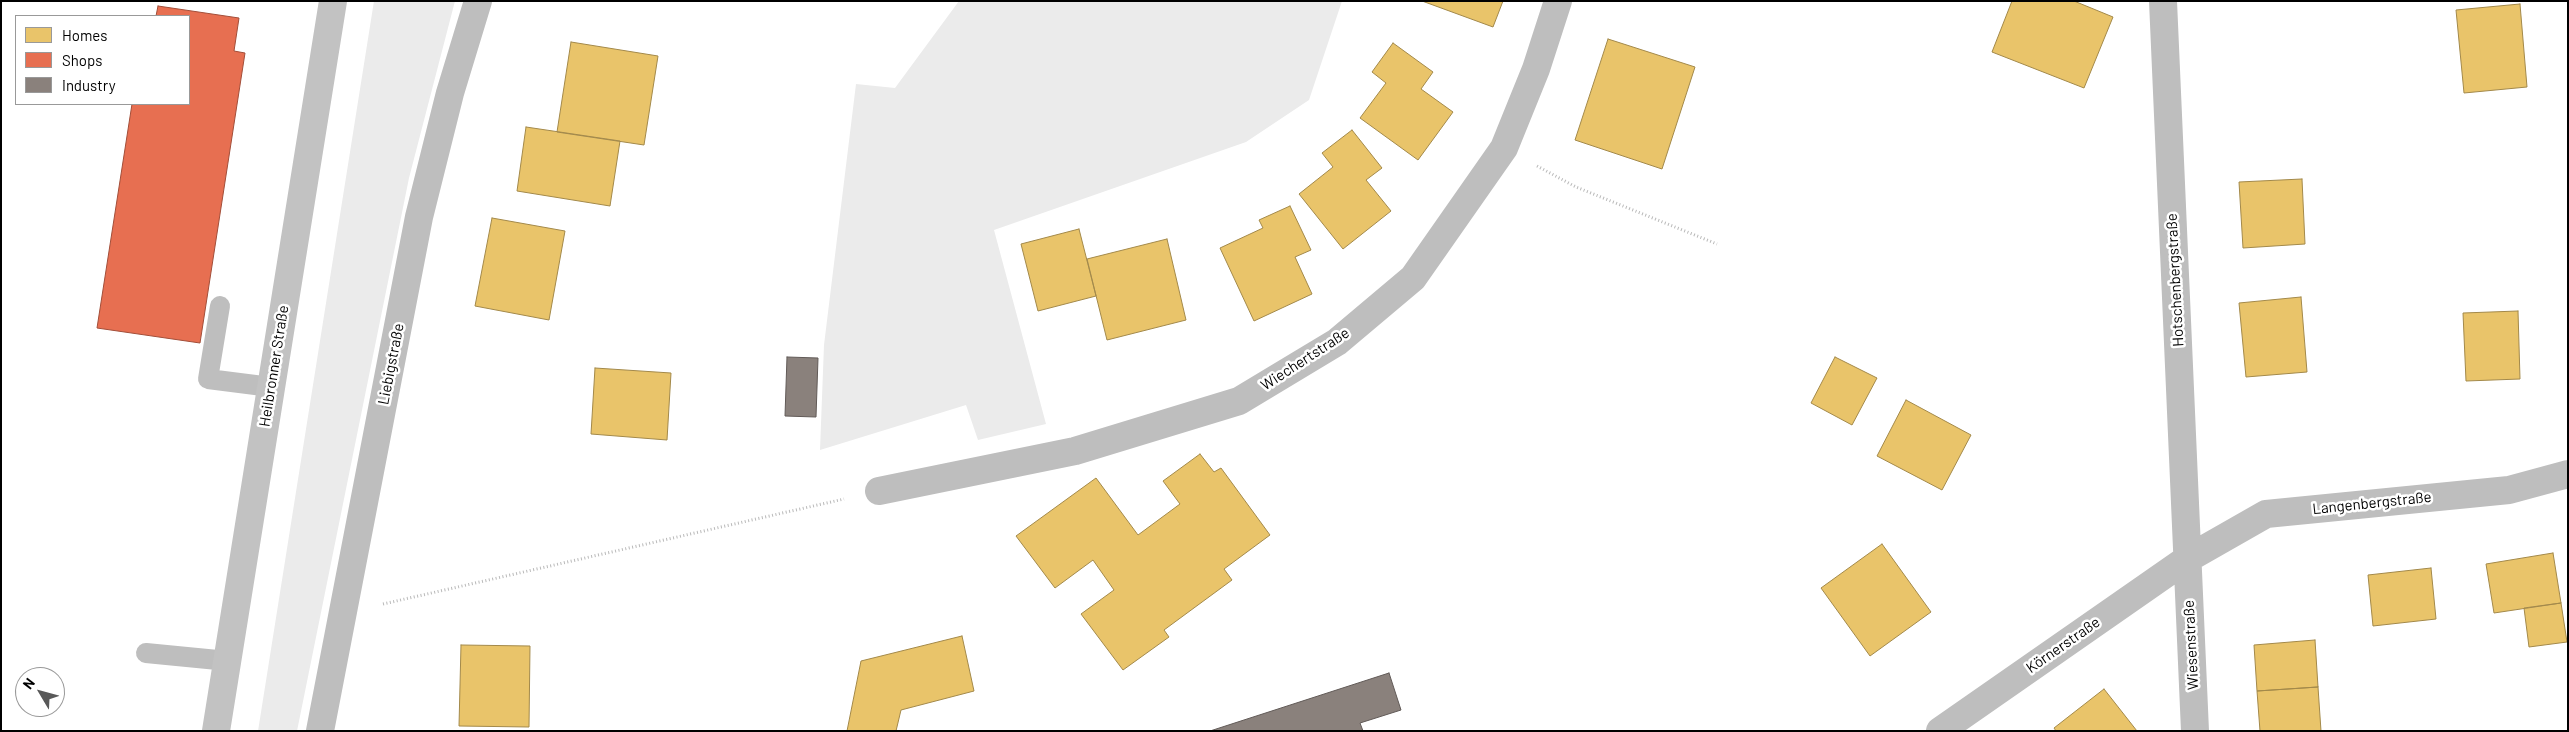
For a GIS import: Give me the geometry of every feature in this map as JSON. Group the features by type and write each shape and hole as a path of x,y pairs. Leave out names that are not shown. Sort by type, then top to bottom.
{"street":[{"name":"Heilbronner Straße","path":"216,731 333,1"},
{"name":"Liebigstraße","path":"320,731 419,217 450,94 478,1"},
{"name":"Wiechertstraße","path":"879,492 1075,451 1238,400 1337,342 1413,278 1504,148 1536,69 1558,1"},
{"name":"Hotschenbergstraße","path":"2162,1 2187,559"},
{"name":"Langenbergstraße","path":"2187,559 2266,514 2509,490 2568,474"},
{"name":"Körnerstraße","path":"1940,731 2187,559"},
{"name":"Wiesenstraße","path":"2187,559 2195,731"}],"lane":[{"path":"220,306 208,379 271,387"},
{"path":"146,652 228,661"}],"path":[{"path":"1504,148 1576,187 1717,244"},
{"path":"382,605 879,492"}],"shaded area":[{"path":"374,1 455,1 409,178 297,731 258,731"},
{"path":"959,1 1342,1 1309,100 1246,142 994,230 1046,424 978,440 966,405 820,450 824,345 856,84 895,88"}],"building: Homes":[{"path":"1422,1 1503,1 1493,27"},
{"path":"2012,1 2074,1 2113,17 2084,88 1992,52"},
{"path":"2520,4 2527,87 2464,93 2456,10"},
{"path":"1608,39 1695,67 1662,169 1575,140"},
{"path":"571,42 658,56 644,145 557,132"},
{"path":"1393,43 1433,72 1421,89 1453,112 1418,160 1360,118 1386,83 1372,72"},
{"path":"526,127 620,141 610,206 517,191"},
{"path":"1352,130 1382,168 1366,180 1391,211 1343,249 1299,194 1333,167 1322,153"},
{"path":"2302,179 2305,244 2243,248 2239,182"},
{"path":"1290,206 1311,250 1295,257 1312,294 1254,321 1220,248 1263,228 1259,220"},
{"path":"492,218 565,231 549,320 475,306"},
{"path":"1079,229 1096,296 1038,311 1021,244"},
{"path":"1167,239 1186,320 1107,340 1087,259"},
{"path":"2301,297 2307,372 2246,377 2239,303"},
{"path":"2518,311 2520,379 2466,381 2463,313"},
{"path":"1835,357 1877,378 1852,425 1811,403"},
{"path":"595,368 671,373 667,440 591,434"},
{"path":"1906,400 1971,435 1942,490 1877,456"},
{"path":"1200,454 1214,472 1221,468 1270,535 1224,569 1232,580 1164,630 1169,637 1123,670 1081,614 1114,590 1093,560 1055,588 1016,536 1096,478 1138,535 1180,504 1163,481"},
{"path":"1882,544 1931,612 1870,656 1821,588"},
{"path":"2553,553 2561,603 2494,613 2486,564"},
{"path":"2431,568 2436,619 2373,626 2368,575"},
{"path":"2561,603 2567,642 2529,647 2524,608"},
{"path":"962,636 974,691 901,710 896,731 847,731 861,661"},
{"path":"2315,640 2318,687 2257,691 2254,645"},
{"path":"461,645 530,646 529,727 459,726"},
{"path":"2318,687 2321,731 2260,731 2257,691"},
{"path":"2104,689 2137,731 2056,731 2054,728"}],"building: Shops":[{"path":"158,6 239,18 234,51 245,53 200,343 97,328 132,105 190,105 190,15 156,15"}],"building: Industry":[{"path":"787,357 818,358 816,417 785,416"},
{"path":"1389,673 1401,710 1360,723 1363,731 1210,731"}]}
